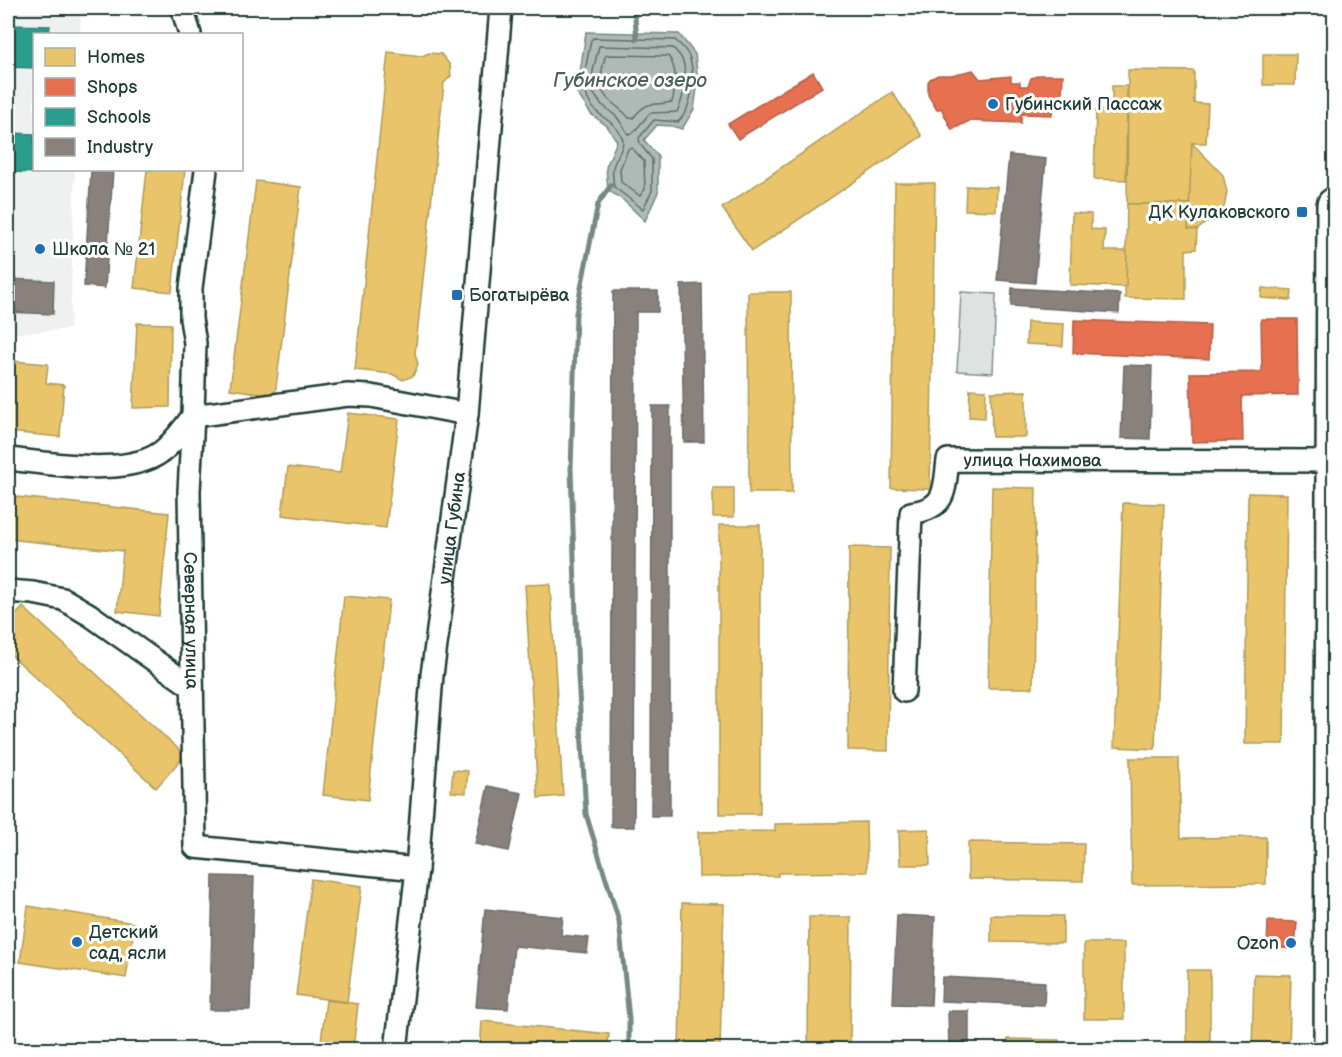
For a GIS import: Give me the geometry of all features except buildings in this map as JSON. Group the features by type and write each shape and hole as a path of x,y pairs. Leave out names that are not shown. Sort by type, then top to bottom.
{"main road":[{"path":"1331,1050 1335,205"}],"street":[{"path":"182,8 190,33"},
{"name":"улица Губина","path":"396,1050 417,869 432,675 468,414 501,8"},
{"name":"Северная улица","path":"206,171 191,288 191,319 195,343 189,491 195,847 417,869"},
{"path":"8,459 96,468 137,463 165,450 193,416 348,395 371,396 468,414"},
{"name":"улица Нахимова","path":"904,691 911,513 928,510 943,496 948,460 1333,461"},
{"path":"8,591 33,593 63,600 90,615 192,687"}],"shaded area":[{"name":"Школа № 21","path":"8,8 81,8 80,33 33,33 33,171 75,171 70,329 8,334"},
{"path":"961,292 996,294 993,373 957,371"}],"water":[{"name":"Губинское озеро","path":"586,32 679,34 695,54 698,82 694,109 682,129 657,125 644,140 658,156 658,192 645,221 623,200 608,190 606,167 617,141 607,126 591,114 577,93"}],"waterway":[{"path":"634,8 637,39"},
{"path":"611,185 598,204 576,313 571,469 578,676 586,814 619,921 629,1019 629,1050"}],"place":[{"name":"Губинский Пассаж","path":"993,104"},
{"name":"ДК Кулаковского","path":"1302,212"},
{"name":"Школа № 21","path":"40,249"},
{"name":"Богатырёва","path":"457,295"},
{"name":"Детский сад, ясли","path":"77,942"},
{"name":"Ozon","path":"1291,943"}]}
